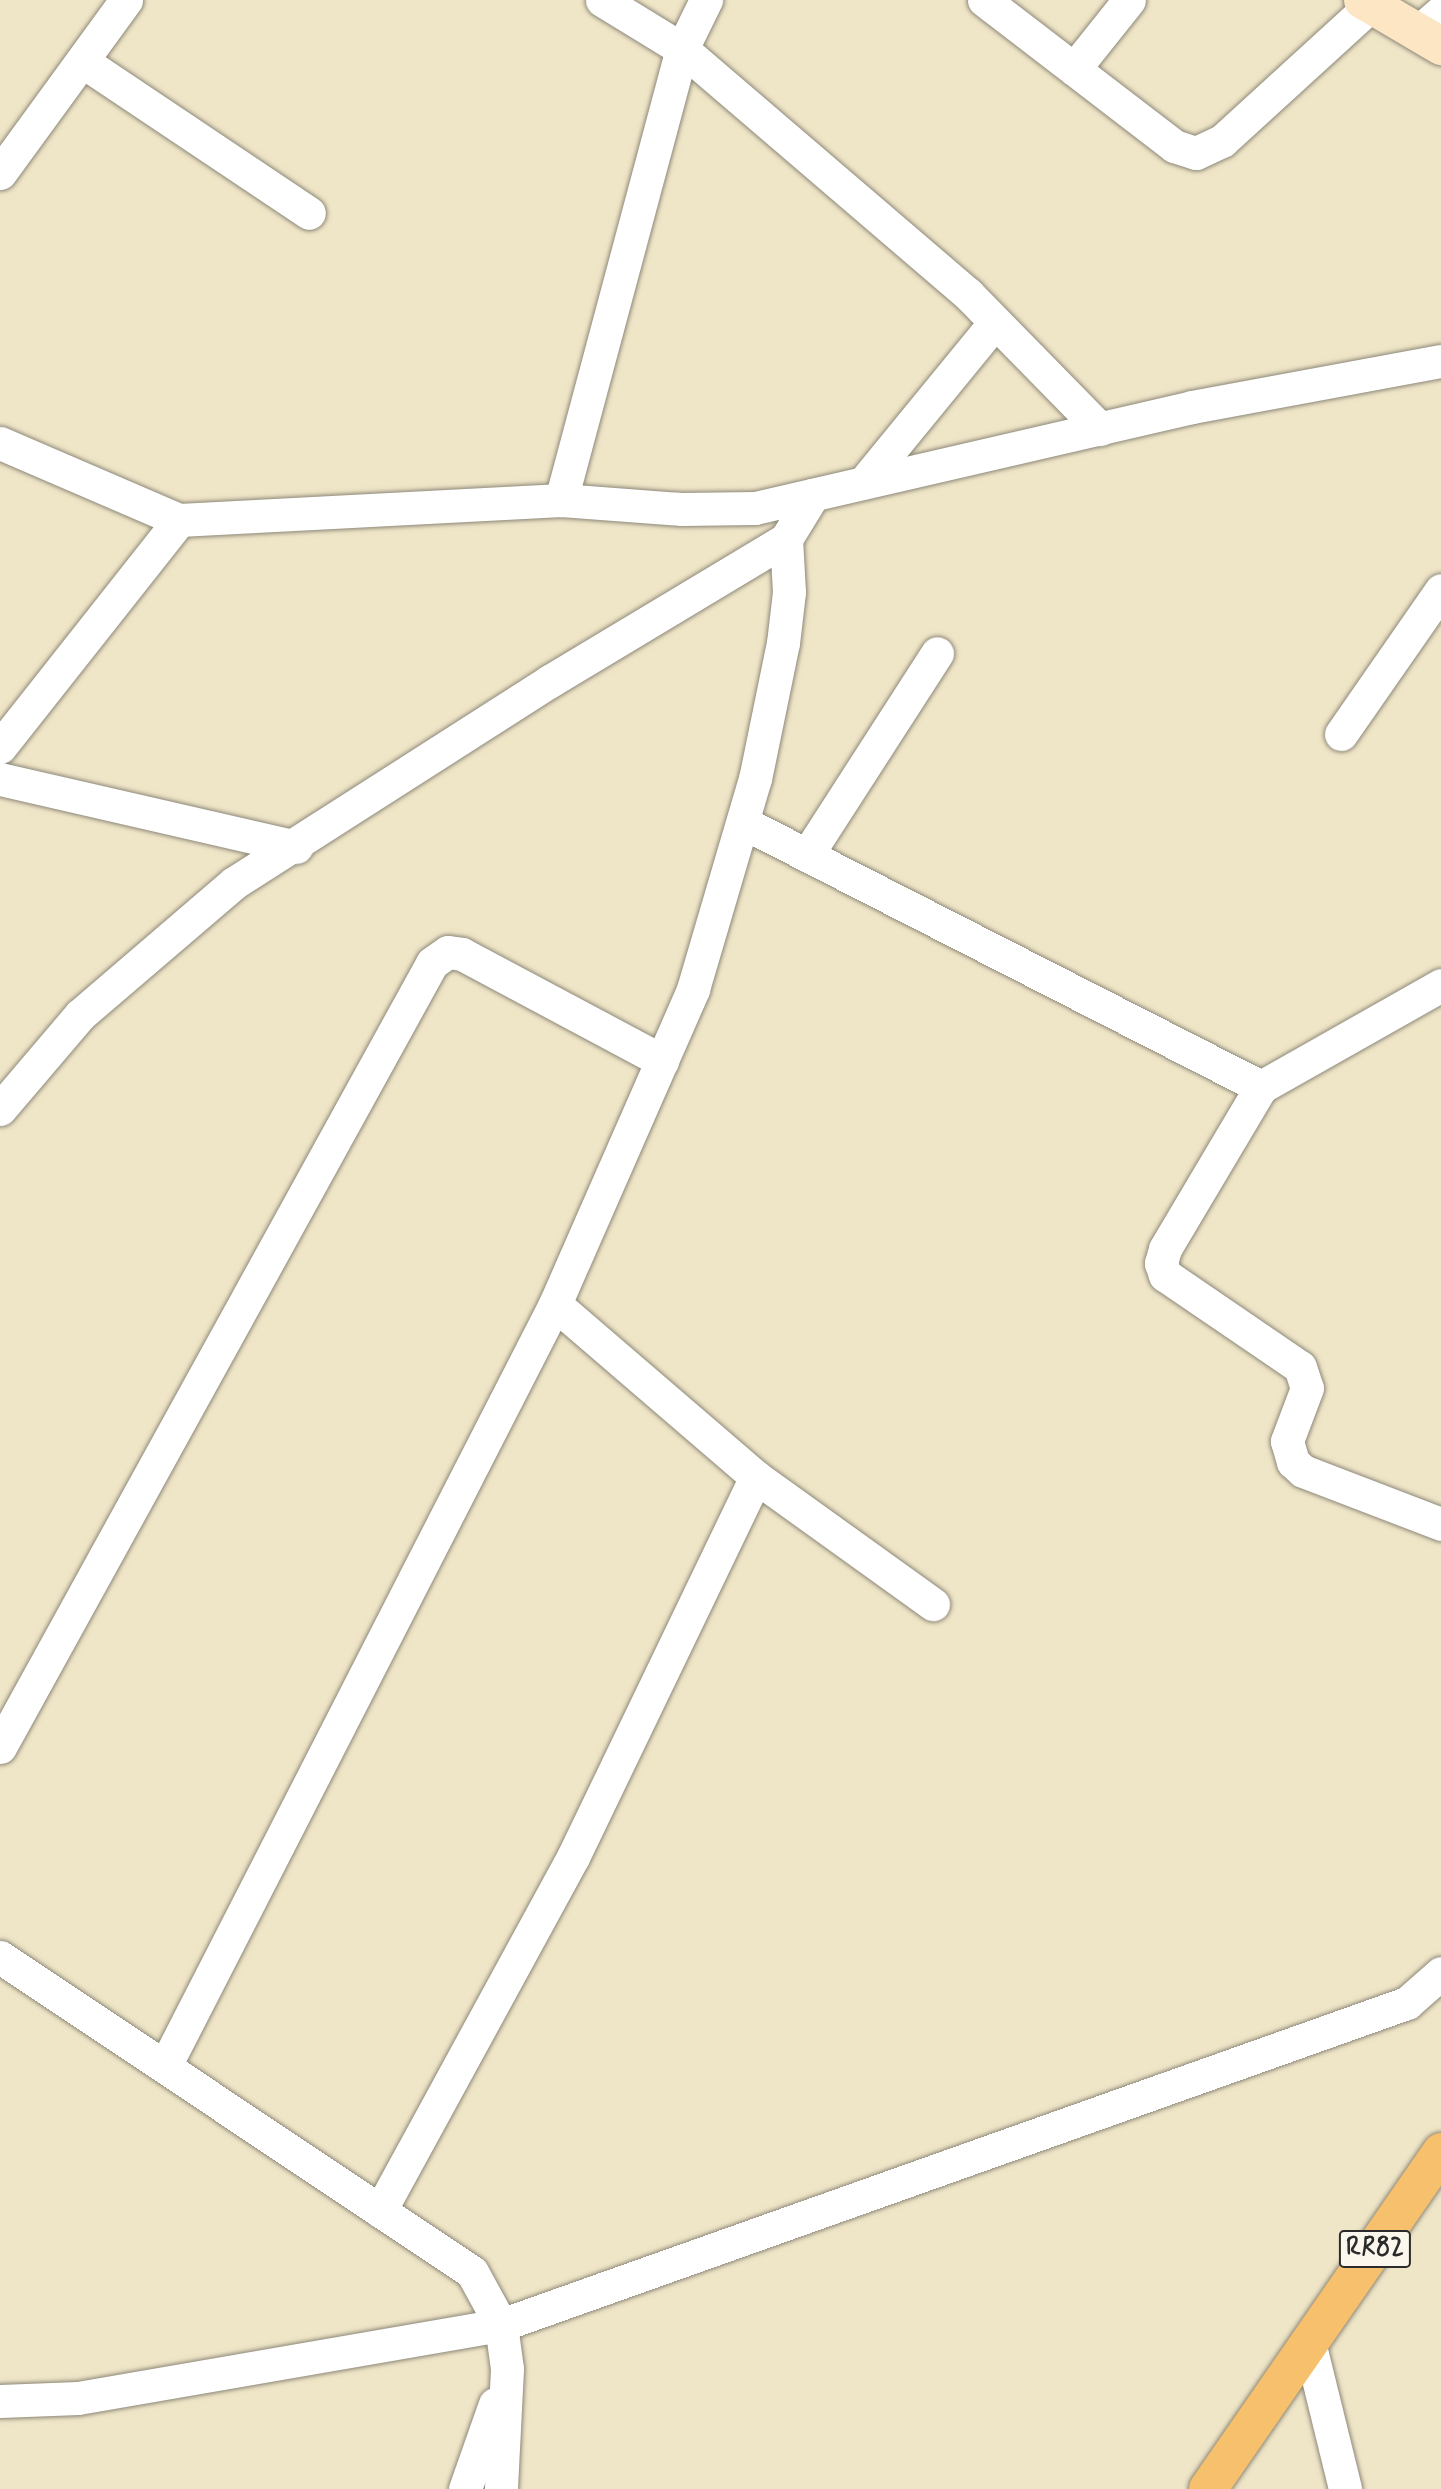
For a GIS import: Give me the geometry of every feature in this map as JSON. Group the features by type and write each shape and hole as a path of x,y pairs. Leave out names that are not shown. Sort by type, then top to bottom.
{"main road":[{"name":"RR82","path":"1208,2489 1310,2346 1441,2152"}],"street":[{"path":"0,173 126,0"},
{"path":"602,0 682,49 995,321 1100,429"},
{"path":"561,500 682,49 706,0"},
{"path":"985,0 1174,146 1196,153 1222,141 1367,3 1433,30"},
{"path":"1074,69 1129,0"},
{"path":"82,61 309,213"},
{"path":"864,481 995,321"},
{"path":"0,443 180,520 561,500 717,509 775,505 864,481 1100,429 1441,360"},
{"path":"0,1109 80,1015 234,884 296,847 550,681 786,539 813,495"},
{"path":"0,747 180,520"},
{"path":"166,2064 555,1304 694,989 744,823 783,643 789,592 786,539"},
{"path":"1341,734 1441,590"},
{"path":"807,855 937,653"},
{"path":"0,779 296,847"},
{"path":"744,823 1261,1087"},
{"path":"0,1747 432,963 447,952 462,954 662,1061"},
{"path":"1441,985 1261,1087 1165,1249 1161,1263 1165,1275 1300,1367 1307,1388 1287,1440 1293,1462 1303,1471 1441,1524"},
{"path":"555,1304 756,1477 933,1604"},
{"path":"380,2211 573,1857 756,1477"},
{"path":"0,1957 166,2064 472,2272 501,2325 507,2369 501,2489"},
{"path":"0,2401 78,2398 501,2325 1407,2003 1441,1973"},
{"path":"1310,2346 1345,2489"},
{"path":"465,2489 507,2369"}]}
